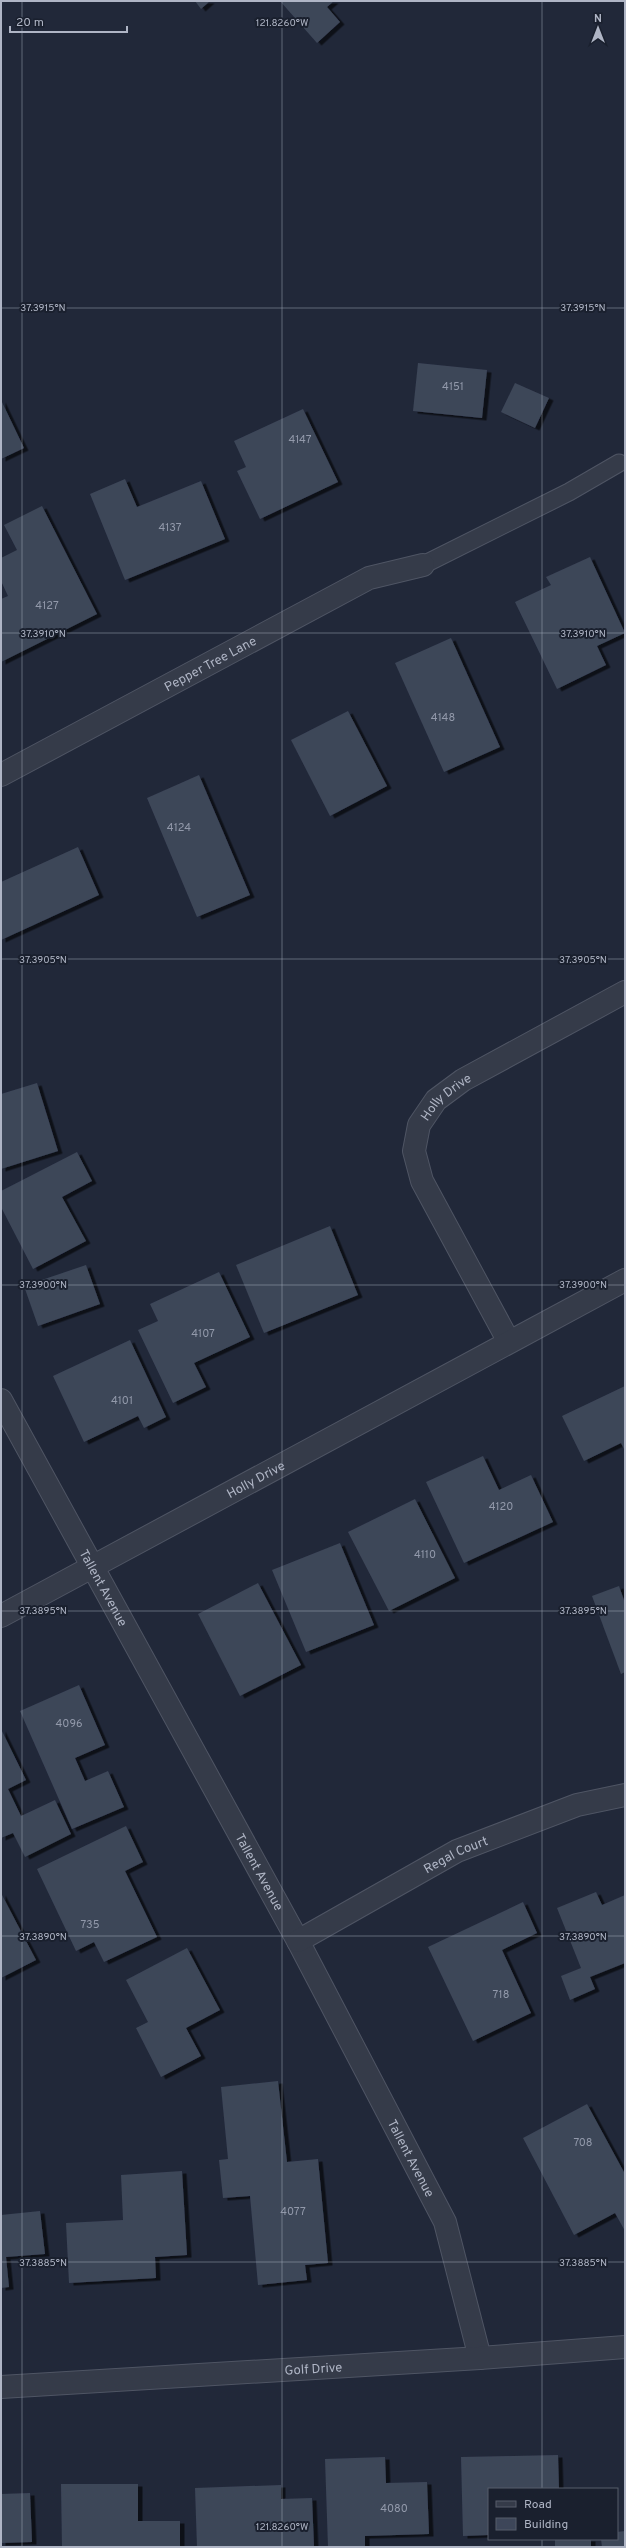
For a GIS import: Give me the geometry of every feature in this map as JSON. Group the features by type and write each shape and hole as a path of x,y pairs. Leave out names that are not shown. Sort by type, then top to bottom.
{"street":[{"name":"Pepper Tree Lane","path":"1,775 369,578 423,565"},
{"name":"Holly Drive","path":"509,1342 422,1181 414,1151 419,1125 436,1100 463,1080 625,992"},
{"name":"Holly Drive","path":"1,1616 625,1280"},
{"name":"Tallent Avenue","path":"1,1400 298,1941 445,2222 480,2358"},
{"name":"Regal Court","path":"298,1941 457,1851 577,1805 625,1796"},
{"name":"Golf Drive","path":"1,2387 480,2358 625,2347"}],"lane":[{"path":"423,565 569,492 619,463"}],"building":[{"path":"195,1 210,1 201,9"},
{"path":"280,1 334,1 327,7 340,22 317,43"},
{"path":"418,363 487,370 482,418 413,411"},
{"path":"515,383 549,398 535,428 501,412"},
{"path":"1,400 24,448 1,459"},
{"path":"303,409 338,482 260,519 237,471 246,467 234,441"},
{"path":"125,479 137,507 201,481 225,539 125,580 90,494"},
{"path":"42,506 97,614 1,662 1,599 8,596 1,581 1,558 17,550 4,525"},
{"path":"590,557 625,633 597,646 606,665 557,689 515,602 551,585 546,577"},
{"path":"451,638 500,747 444,772 395,663"},
{"path":"348,711 387,786 330,816 291,740"},
{"path":"199,775 250,895 197,917 147,798"},
{"path":"78,847 99,895 1,940 1,882"},
{"path":"37,1083 58,1151 1,1169 1,1094"},
{"path":"77,1152 92,1181 62,1197 86,1241 33,1269 1,1207 1,1191"},
{"path":"330,1226 358,1295 264,1333 236,1265"},
{"path":"86,1265 100,1304 38,1326 24,1286"},
{"path":"219,1272 250,1337 194,1363 206,1387 173,1403 138,1330 158,1321 150,1304"},
{"path":"130,1340 166,1417 144,1428 138,1416 84,1442 53,1376"},
{"path":"625,1386 625,1451 621,1443 584,1461 562,1416"},
{"path":"483,1456 499,1490 531,1475 553,1522 464,1563 426,1482"},
{"path":"415,1499 455,1578 389,1611 348,1532"},
{"path":"340,1543 374,1625 306,1652 272,1570"},
{"path":"258,1583 301,1665 240,1696 198,1614"},
{"path":"619,1586 625,1603 625,1672 621,1674 592,1596"},
{"path":"79,1685 105,1745 75,1758 85,1781 108,1771 124,1807 72,1829 20,1711"},
{"path":"1,1729 26,1780 8,1789 21,1816 55,1800 71,1834 25,1857 13,1833 1,1838"},
{"path":"126,1826 143,1862 125,1871 157,1937 104,1962 94,1942 76,1951 37,1869"},
{"path":"596,1892 602,1905 625,1895 625,1963 590,1977 595,1989 570,2000 561,1976 581,1968 557,1908"},
{"path":"1,1893 36,1960 1,1978"},
{"path":"523,1902 537,1933 502,1950 531,2013 473,2041 428,1947"},
{"path":"187,1948 220,2010 186,2028 201,2056 161,2077 136,2028 148,2022 126,1980"},
{"path":"278,2081 287,2162 318,2159 328,2263 305,2265 307,2280 258,2285 250,2196 223,2198 219,2160 228,2159 221,2087"},
{"path":"587,2104 625,2174 625,2231 615,2213 574,2235 523,2138"},
{"path":"182,2171 187,2255 155,2257 156,2278 69,2283 66,2223 123,2220 121,2175"},
{"path":"40,2211 45,2254 6,2257 9,2287 1,2288 1,2215"},
{"path":"558,2455 559,2488 488,2488 488,2535 463,2536 461,2457"},
{"path":"385,2457 386,2483 427,2482 429,2534 365,2536 365,2547 328,2547 325,2459"},
{"path":"61,2484 138,2484 138,2521 180,2521 180,2547 62,2547"},
{"path":"281,2485 281,2499 312,2498 314,2546 197,2547 195,2488"},
{"path":"30,2493 32,2542 1,2543 1,2494"},
{"path":"625,2531 625,2547 602,2547 601,2540 618,2540 618,2532"},
{"path":"555,2540 591,2540 591,2547 555,2547"}]}
